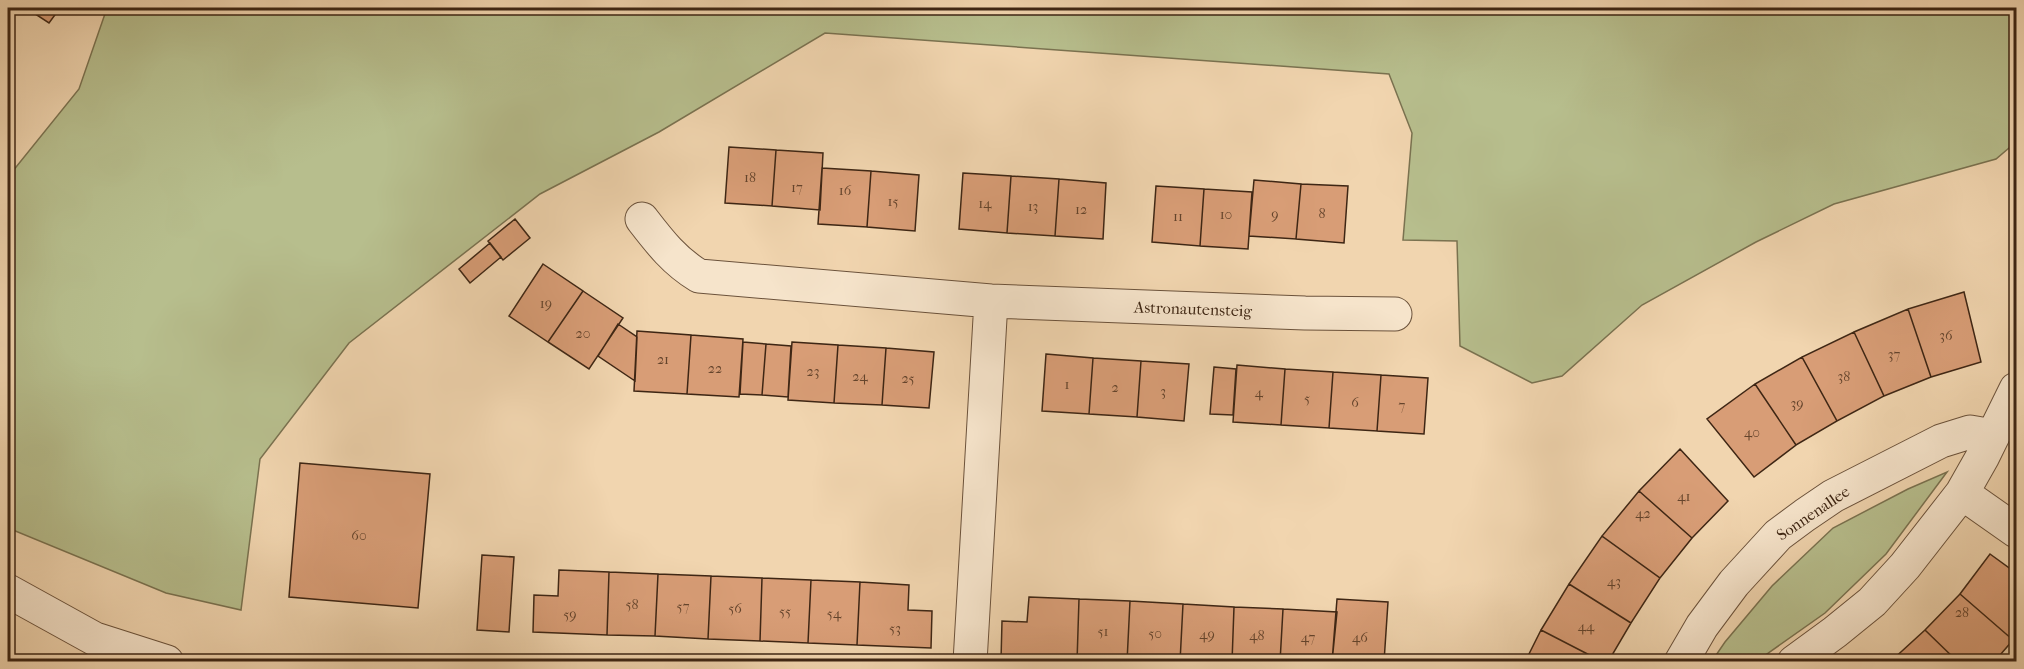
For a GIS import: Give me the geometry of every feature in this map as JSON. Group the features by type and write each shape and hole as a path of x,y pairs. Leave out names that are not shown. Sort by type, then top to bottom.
{"street":[{"name":"Astronautensteig","path":"642,219 667,252 699,276 991,301 1305,313 1395,314"},
{"path":"970,662 991,301"},
{"path":"1794,662 1872,602 1905,566 1962,493 2016,388"},
{"name":"Sonnenallee","path":"1681,662 1702,626 1734,583 1778,535 1805,515 1833,496 1941,441 1970,432 1993,436"},
{"path":"1962,493 2016,531"},
{"path":"8,591 95,639 167,662"}],"green space":[{"path":"107,8 2016,8 2016,142 1996,159 1834,204 1756,242 1642,305 1562,376 1532,383 1460,346 1457,241 1403,240 1412,133 1389,74 825,33 659,132 540,194 349,343 260,459 241,610 166,593 8,528 8,177 79,89"},
{"path":"1947,472 1886,554 1825,613 1757,661 1712,661 1772,586 1833,528 1908,489"}],"building":[{"path":"26,8 60,8 49,23"},
{"path":"729,147 776,150 772,206 725,203"},
{"path":"776,150 823,153 820,210 772,206"},
{"path":"822,168 871,171 867,227 818,224"},
{"path":"871,171 919,175 915,231 867,227"},
{"path":"963,173 1011,176 1007,233 959,229"},
{"path":"1011,176 1059,179 1055,236 1007,233"},
{"path":"1059,179 1106,183 1103,239 1055,236"},
{"path":"1254,180 1301,184 1296,239 1249,236"},
{"path":"1301,184 1348,186 1344,243 1296,239"},
{"path":"1156,186 1204,189 1200,246 1152,242"},
{"path":"1204,189 1252,192 1248,249 1200,246"},
{"path":"515,219 530,238 503,260 488,241"},
{"path":"490,243 501,257 470,283 459,269"},
{"path":"543,264 583,291 548,342 509,316"},
{"path":"583,291 623,318 589,369 548,342"},
{"path":"1964,292 1981,362 1931,377 1908,309"},
{"path":"1908,309 1931,377 1884,396 1854,332"},
{"path":"618,324 637,337 635,381 598,356"},
{"path":"637,331 691,335 687,394 634,391"},
{"path":"1854,332 1884,396 1837,421 1802,357"},
{"path":"691,335 743,339 739,397 687,394"},
{"path":"743,342 766,344 762,395 740,394"},
{"path":"792,342 838,345 834,403 788,400"},
{"path":"766,344 791,346 788,397 762,395"},
{"path":"838,345 886,348 882,405 834,403"},
{"path":"886,348 934,352 929,408 882,405"},
{"path":"1046,354 1093,358 1089,414 1042,411"},
{"path":"1802,357 1837,421 1796,445 1755,384"},
{"path":"1093,358 1141,361 1137,417 1089,414"},
{"path":"1141,361 1189,364 1184,421 1137,417"},
{"path":"1237,365 1285,369 1281,425 1233,422"},
{"path":"1214,367 1236,369 1233,415 1210,414"},
{"path":"1285,369 1333,372 1329,428 1281,425"},
{"path":"1333,372 1381,375 1377,431 1329,428"},
{"path":"1381,375 1428,378 1424,434 1377,431"},
{"path":"1755,384 1796,445 1754,477 1707,419"},
{"path":"1680,449 1728,501 1692,538 1639,491"},
{"path":"300,463 430,474 418,608 289,597"},
{"path":"1639,491 1692,538 1660,578 1602,536"},
{"path":"1602,536 1660,578 1631,623 1569,584"},
{"path":"1990,554 2016,573 2016,636 2013,640 1960,594"},
{"path":"482,555 514,557 509,632 477,630"},
{"path":"559,570 609,572 607,635 533,632 534,595 558,596"},
{"path":"609,572 658,574 655,636 607,635"},
{"path":"658,574 711,576 708,639 655,636"},
{"path":"711,576 762,578 760,641 708,639"},
{"path":"762,578 811,580 808,643 760,641"},
{"path":"811,580 860,582 857,645 808,643"},
{"path":"860,582 909,585 908,610 932,611 931,648 857,645"},
{"path":"1569,584 1631,623 1608,662 1603,662 1541,630"},
{"path":"1960,594 2013,640 1994,662 1958,662 1925,630"},
{"path":"1029,597 1079,599 1077,662 1001,660 1002,621 1027,622"},
{"path":"1079,599 1130,601 1127,662 1077,662"},
{"path":"1337,599 1388,602 1384,662 1332,662"},
{"path":"1130,601 1183,604 1180,662 1127,662"},
{"path":"1183,604 1234,607 1232,662 1180,662"},
{"path":"1234,607 1283,609 1280,662 1232,662"},
{"path":"1283,609 1337,612 1332,662 1280,662"},
{"path":"1541,630 1603,662 1525,662"},
{"path":"1925,630 1958,662 1890,662"}]}
